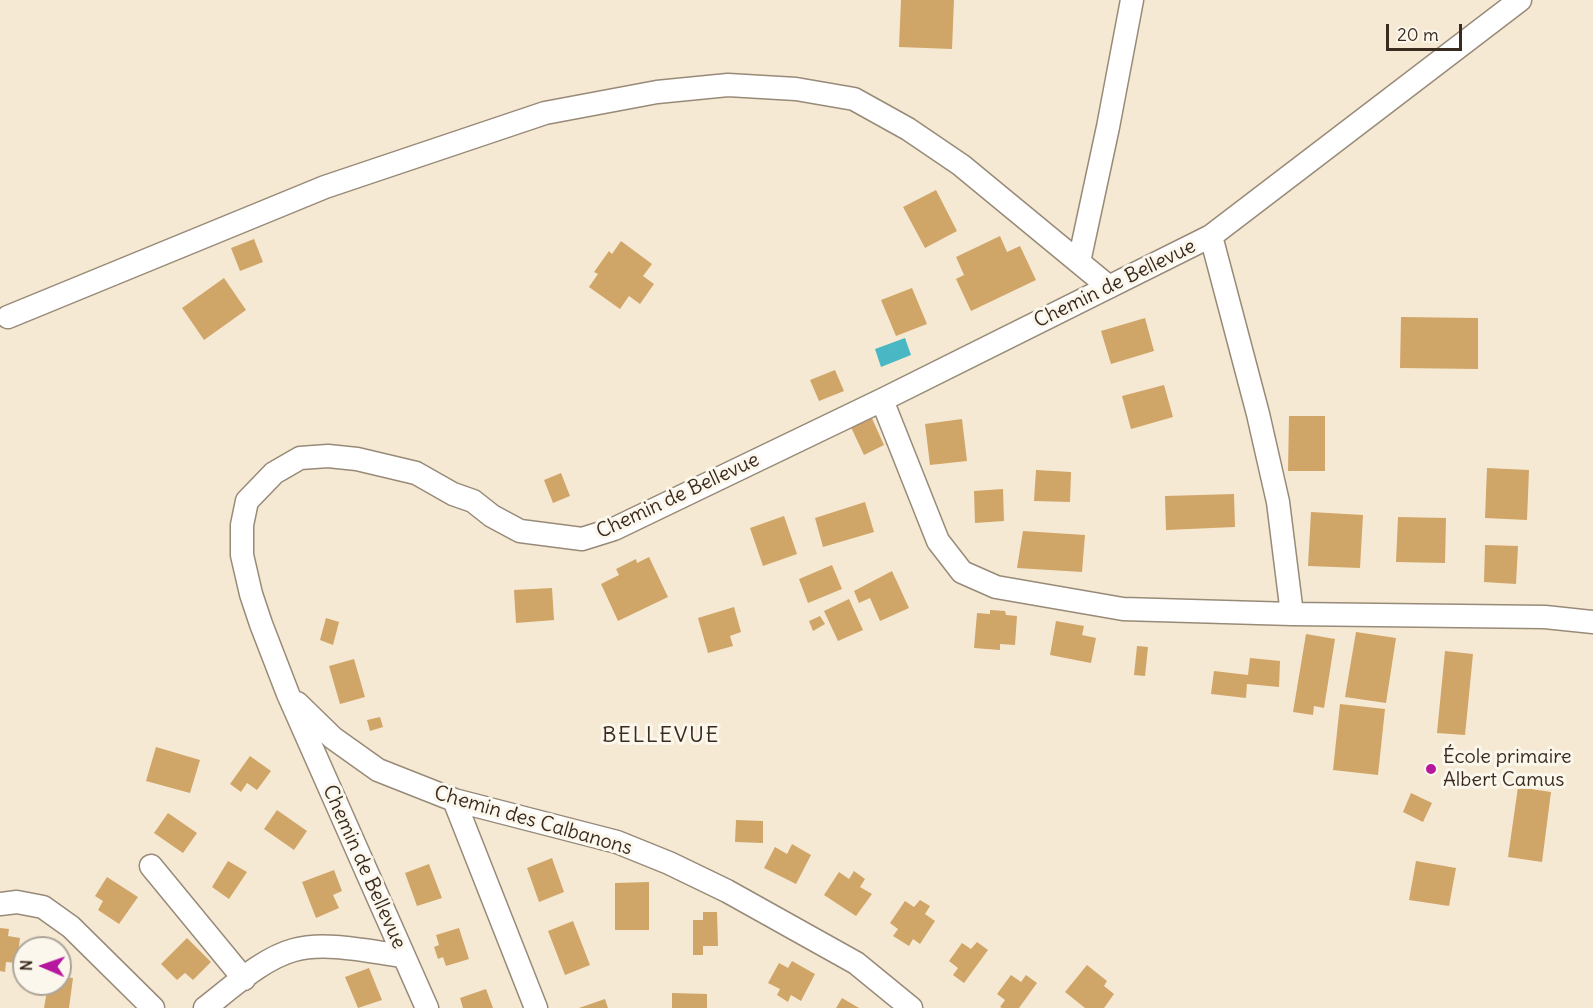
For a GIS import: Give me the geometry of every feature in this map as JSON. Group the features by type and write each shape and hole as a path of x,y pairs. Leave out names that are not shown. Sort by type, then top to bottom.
{"street":[{"path":"1079,262 1132,0"},
{"name":"Chemin de Bellevue","path":"427,1008 288,694 251,594 242,555 242,525 247,501 274,474 300,458 328,456 357,459 416,473 453,494 473,501 492,516 520,531 582,539 614,529 882,400 1211,237 1520,0"},
{"path":"8,317 325,187 545,113 657,92 728,85 796,88 854,99 908,129 961,165 1109,287"},
{"path":"1211,237 1258,414 1278,502 1292,614"},
{"path":"882,400 938,541 962,572 996,587 1123,609 1545,617 1593,622"},
{"name":"Chemin des Calbanons","path":"288,694 333,738 378,770 454,800 617,842 669,863 727,891 856,963 911,1008"},
{"path":"454,800 536,1008"},
{"path":"151,866 244,979"},
{"path":"0,904 17,902 43,907 71,927 153,1008"},
{"path":"205,1008 265,963 293,950 319,946 404,956"}],"water":[{"path":"905,338 911,355 881,367 875,349"}],"building":[{"path":"901,0 954,0 952,49 899,47"},
{"path":"936,190 957,231 925,248 903,207"},
{"path":"1000,236 1007,252 1020,246 1036,280 971,311 956,279 964,275 956,257"},
{"path":"254,239 263,262 240,271 231,248"},
{"path":"621,241 652,264 643,276 654,284 640,304 629,296 620,309 589,287 598,274 594,272 609,251 612,254"},
{"path":"224,278 246,310 204,340 182,308"},
{"path":"912,288 927,324 896,336 881,300"},
{"path":"1401,317 1478,318 1478,369 1400,368"},
{"path":"1145,318 1154,351 1111,364 1101,331"},
{"path":"835,370 844,391 819,401 810,380"},
{"path":"1164,385 1173,417 1131,429 1122,396"},
{"path":"870,414 884,445 864,455 849,423"},
{"path":"1289,416 1325,416 1325,471 1288,471"},
{"path":"962,419 967,461 930,465 925,424"},
{"path":"1487,468 1529,470 1527,520 1485,518"},
{"path":"1036,470 1071,472 1070,502 1034,501"},
{"path":"561,473 570,496 553,503 544,480"},
{"path":"1003,489 1004,521 975,523 974,491"},
{"path":"1234,494 1235,527 1166,530 1165,496"},
{"path":"865,502 874,532 823,547 815,518"},
{"path":"1311,512 1363,515 1360,568 1308,566"},
{"path":"784,516 797,554 763,566 750,528"},
{"path":"1398,517 1446,518 1445,563 1396,562"},
{"path":"1023,531 1085,535 1082,572 1017,568"},
{"path":"1485,545 1518,546 1516,584 1484,582"},
{"path":"649,557 668,597 618,621 601,584 619,575 616,569 636,559 637,563"},
{"path":"832,565 842,589 808,603 799,579"},
{"path":"892,571 909,608 880,621 870,598 859,603 854,591"},
{"path":"552,588 554,620 516,623 514,590"},
{"path":"849,599 863,630 838,641 824,611"},
{"path":"734,607 741,632 730,636 733,646 708,653 698,618"},
{"path":"990,610 1005,611 1006,615 1017,616 1015,645 1000,644 1000,650 974,648 977,613 990,614"},
{"path":"820,616 825,624 813,631 809,621"},
{"path":"326,618 339,622 333,645 320,640"},
{"path":"1056,621 1084,626 1082,635 1096,638 1091,663 1050,655"},
{"path":"1356,632 1396,638 1386,703 1345,697"},
{"path":"1306,634 1335,639 1324,708 1314,706 1313,715 1293,712"},
{"path":"1137,646 1148,647 1145,676 1134,675"},
{"path":"1445,651 1473,654 1465,735 1437,733"},
{"path":"1250,658 1280,661 1279,687 1247,684 1246,698 1211,694 1214,671 1248,675"},
{"path":"354,659 365,697 340,704 329,666"},
{"path":"1340,704 1385,709 1378,775 1333,770"},
{"path":"380,717 383,727 370,731 367,720"},
{"path":"156,747 200,760 190,793 146,781"},
{"path":"250,756 271,771 257,790 247,783 241,792 230,784"},
{"path":"1518,787 1551,792 1542,862 1508,857"},
{"path":"1411,793 1432,803 1423,822 1403,812"},
{"path":"277,810 307,831 294,850 264,829"},
{"path":"168,813 197,833 183,853 154,833"},
{"path":"736,820 763,821 763,843 735,842"},
{"path":"792,844 811,855 796,884 764,868 775,847 787,854"},
{"path":"552,858 564,892 539,902 527,868"},
{"path":"228,861 247,872 229,899 212,887"},
{"path":"1416,861 1456,868 1449,906 1409,900"},
{"path":"429,864 442,898 417,906 405,873"},
{"path":"334,870 342,891 333,895 339,908 316,918 302,882"},
{"path":"854,871 865,879 860,887 872,894 856,916 824,895 839,872 849,879"},
{"path":"107,877 138,897 119,924 98,910 103,901 95,896"},
{"path":"649,882 649,930 615,930 615,883"},
{"path":"920,900 930,906 925,914 935,921 920,944 913,939 909,946 893,936 898,929 890,923 905,901 914,907"},
{"path":"703,912 717,912 718,946 703,946 703,955 693,955 693,920 703,920"},
{"path":"573,921 590,965 565,975 548,931"},
{"path":"0,928 9,929 8,936 12,937 12,963 6,962 5,972 0,971"},
{"path":"459,928 469,959 446,966 443,957 438,959 434,947 439,945 436,935"},
{"path":"187,938 211,962 193,980 185,973 177,980 161,964"},
{"path":"977,942 988,950 964,983 953,975 958,968 949,961 962,943 971,949"},
{"path":"792,961 815,974 801,1001 791,995 788,1002 777,995 780,989 768,983 779,963 788,968"},
{"path":"1087,965 1107,981 1104,986 1114,994 1104,1008 1085,1008 1065,992"},
{"path":"369,968 382,1000 358,1008 345,977"},
{"path":"1011,975 1021,982 1026,975 1037,983 1019,1008 1002,1008 1000,1007 1005,1000 997,994"},
{"path":"486,989 493,1008 463,1008 460,998"},
{"path":"672,993 707,994 707,1008 672,1008"},
{"path":"46,996 71,996 69,1008 44,1008"},
{"path":"842,998 859,1008 836,1008"},
{"path":"605,999 608,1008 579,1008"}],"place":[{"name":"École primaire Albert Camus","path":"1431,769"}],"district":[{"name":"BELLEVUE","path":"661,736"}]}
